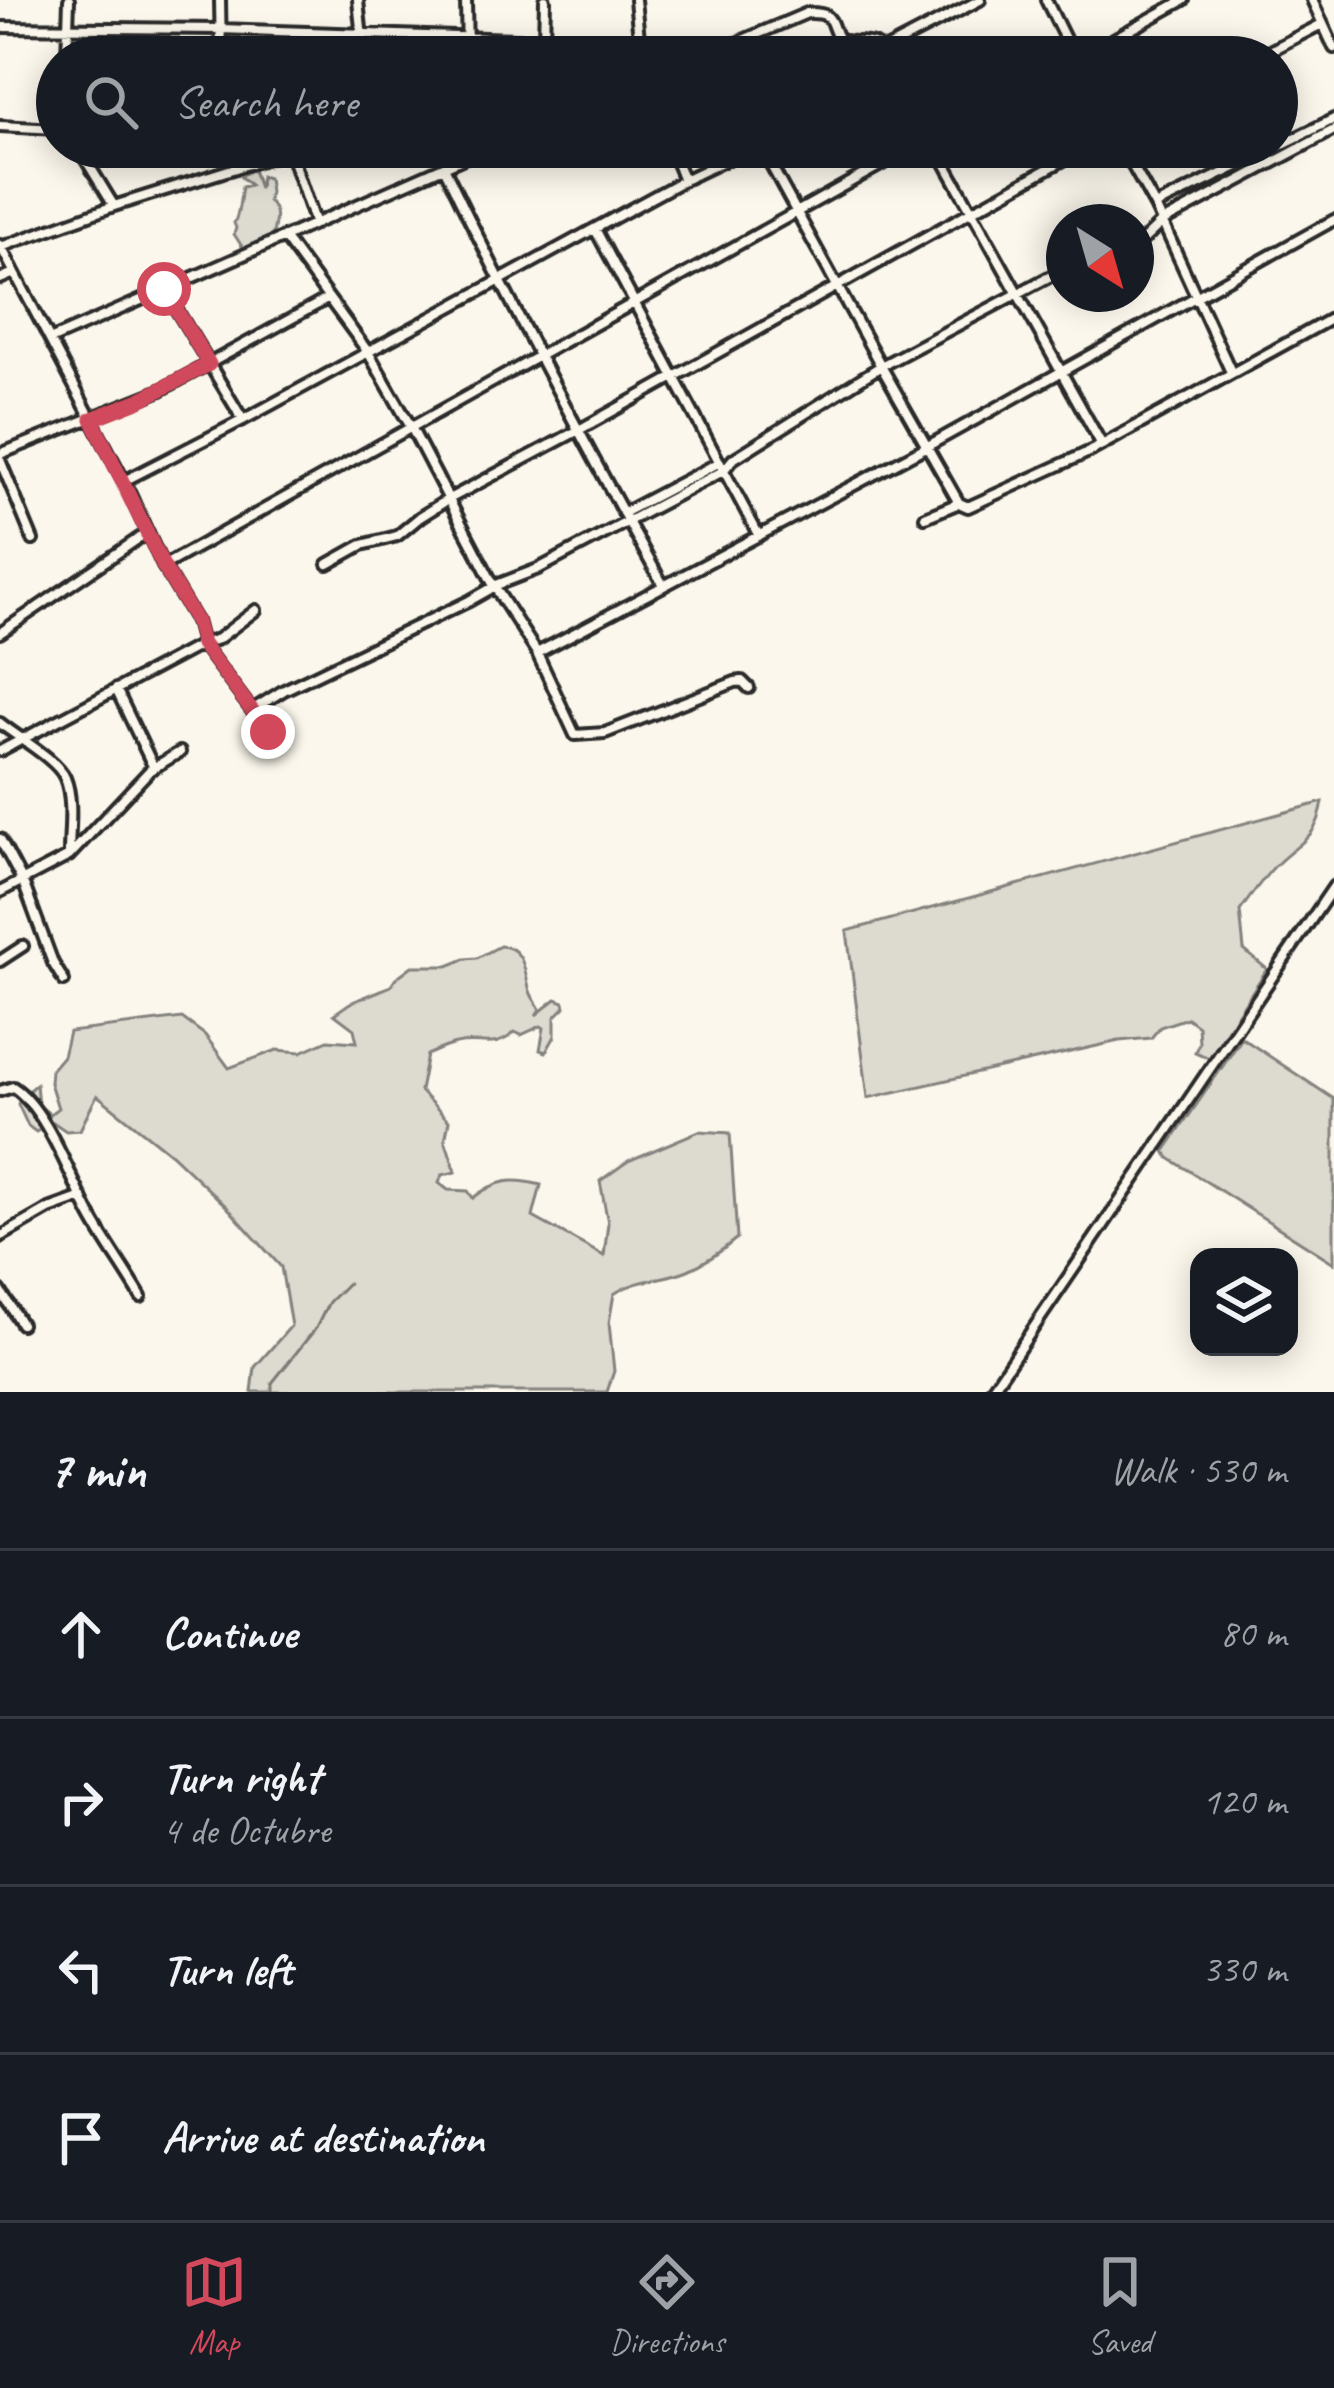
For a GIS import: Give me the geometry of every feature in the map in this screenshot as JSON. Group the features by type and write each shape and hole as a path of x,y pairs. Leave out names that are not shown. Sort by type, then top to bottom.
{"street":[{"path":"68,36 69,0"},
{"path":"220,0 221,36"},
{"path":"358,0 362,36"},
{"path":"466,0 466,36"},
{"path":"544,36 545,0"},
{"path":"634,0 638,36"},
{"path":"814,0 832,18 838,36"},
{"path":"916,36 980,0"},
{"path":"1046,0 1066,36"},
{"path":"1116,36 1184,0"},
{"path":"1312,0 1334,49"},
{"path":"753,36 807,13 822,12"},
{"path":"1298,36 1322,24"},
{"path":"0,27 440,36"},
{"path":"1298,137 1334,119"},
{"path":"0,126 36,128"},
{"path":"1298,149 1334,130"},
{"path":"91,168 114,206"},
{"path":"231,168 0,246 124,481 163,566 196,621 202,644 268,732"},
{"path":"296,168 315,224"},
{"path":"50,340 442,168"},
{"path":"444,168 577,431 663,585"},
{"path":"679,168 684,180"},
{"path":"124,481 711,168"},
{"path":"770,168 926,448 959,503 968,507 1102,445 1334,317"},
{"path":"163,566 877,168"},
{"path":"948,168 1102,445"},
{"path":"328,564 362,545 397,536 447,500 1050,168"},
{"path":"1134,168 1231,372"},
{"path":"1155,206 1234,168"},
{"path":"1154,230 1263,168"},
{"path":"537,652 926,448 1334,220"},
{"path":"595,229 758,536"},
{"path":"284,237 368,352 494,586 537,652 574,735 604,733 735,682 742,681 749,688"},
{"path":"0,279 14,273"},
{"path":"252,710 494,586 538,569 733,459 881,366 1046,278"},
{"path":"164,289 243,420"},
{"path":"33,540 0,457 140,400 327,298"},
{"path":"926,517 959,503"},
{"path":"0,633 148,532"},
{"path":"0,751 218,639 256,610"},
{"path":"116,689 154,768"},
{"path":"0,723 58,767 66,779 69,856"},
{"path":"0,892 69,856 154,768 179,752"},
{"path":"0,838 64,981"},
{"path":"991,1392 1334,886"},
{"path":"0,962 23,946"},
{"path":"0,1091 13,1087 30,1101 90,1216 141,1297"},
{"path":"0,1237 49,1209 82,1197"},
{"path":"0,1290 5,1308 21,1324"}],"shaded area":[{"path":"253,169 259,189 261,176 268,178 275,224 272,239 243,248 234,234 234,223 242,187 250,185 240,176"},
{"path":"1323,802 1312,832 1272,869 1240,911 1244,950 1267,969 1209,1058 1195,1052 1198,1026 1187,1018 1160,1027 1151,1038 1119,1041 868,1098 847,931"},
{"path":"500,946 519,956 540,1009 536,1015 556,999 565,1007 555,1017 555,1036 546,1052 540,1050 541,1026 493,1043 456,1044 427,1055 420,1091 449,1121 445,1140 456,1172 442,1175 439,1183 448,1190 468,1191 473,1198 505,1182 541,1185 533,1217 604,1256 608,1223 600,1181 628,1161 699,1131 730,1133 737,1238 695,1267 614,1294 609,1323 614,1371 607,1392 252,1392 255,1367 291,1326 281,1267 171,1154 97,1095 80,1130 66,1131 53,1122 36,1132 18,1104 21,1097 36,1084 38,1105 50,1114 58,1108 51,1070 63,1056 69,1032 182,1018 205,1035 229,1068 277,1050 301,1052 328,1040 357,1042 354,1029 334,1014 350,1003 391,986 412,966 448,966"},
{"path":"1242,1038 1334,1099 1334,1263 1169,1158 1165,1151"}],"waterway":[{"path":"272,1392 272,1383 316,1328 329,1302 348,1283"}],"route":[{"path":"164,289 209,364 92,419 163,566 196,621 202,644 268,732"}]}
